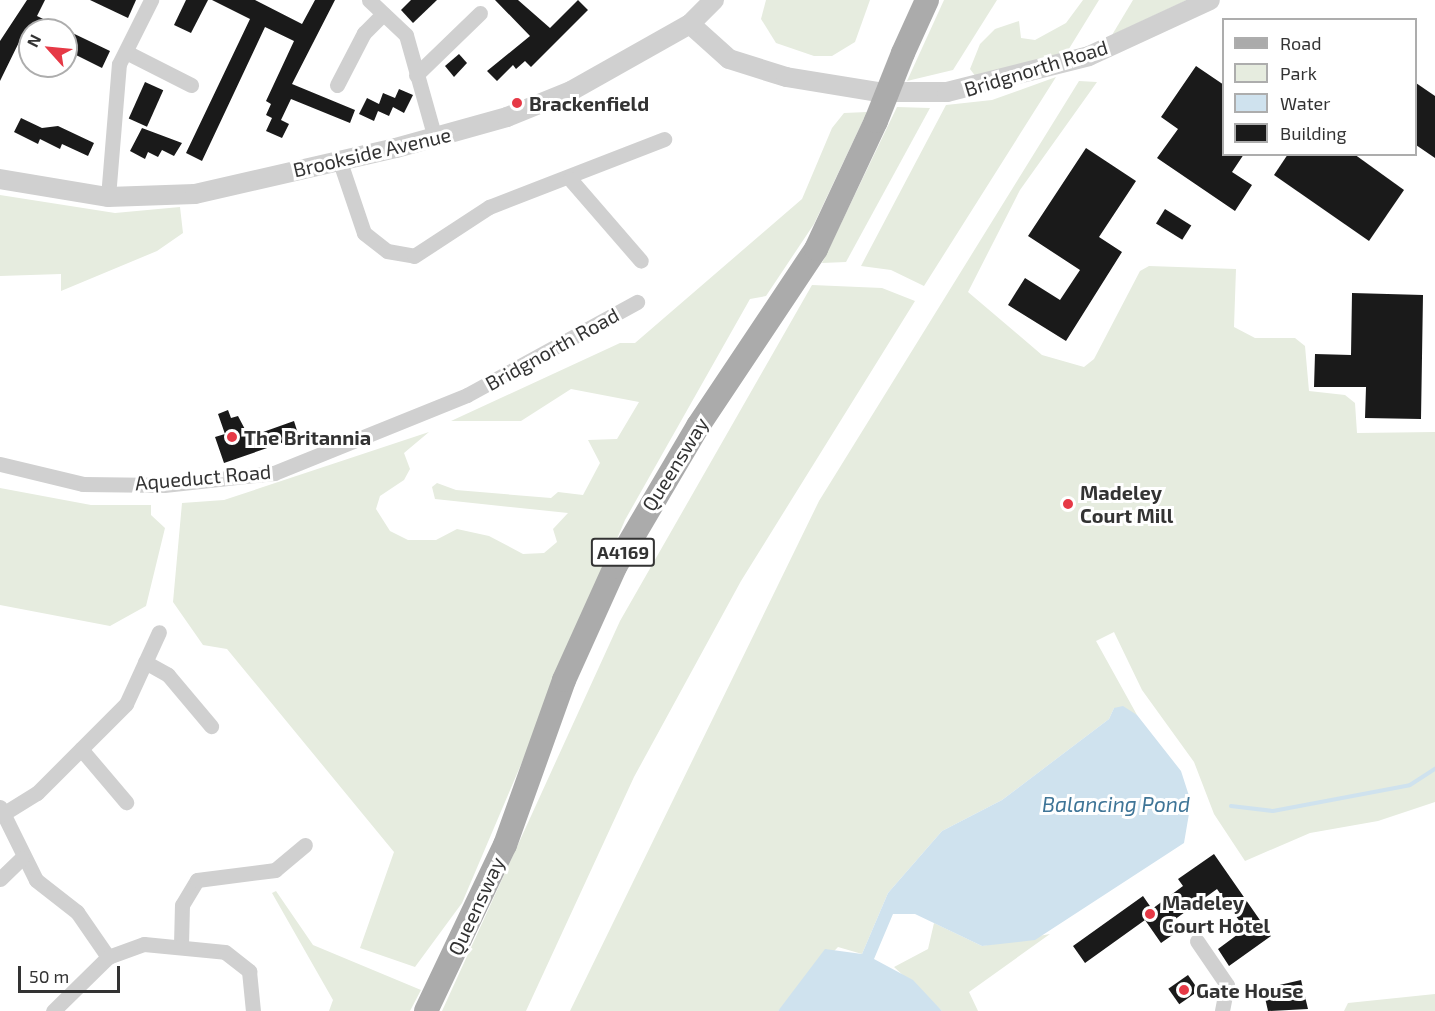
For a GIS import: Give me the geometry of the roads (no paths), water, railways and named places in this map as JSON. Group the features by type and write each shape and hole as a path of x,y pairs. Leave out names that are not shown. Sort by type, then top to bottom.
{"main road":[{"name":"Queensway","path":"426,1011 505,845 564,680 615,567 698,426 816,249 876,121 927,0"}],"street":[{"path":"108,197 114,91 126,52 151,0"},
{"path":"369,0 406,35 435,138"},
{"name":"Brookside Avenue","path":"0,179 108,197 195,194 435,138 544,103 690,24 714,0"},
{"name":"Bridgnorth Road","path":"690,24 729,59 786,77 879,92 947,93 1089,56 1210,0"},
{"path":"416,75 480,13"},
{"path":"336,85 364,33 384,14"},
{"path":"126,52 191,85"},
{"path":"339,159 364,232 379,246 404,256 421,255 489,207 570,179 663,139"},
{"path":"570,179 641,261"},
{"name":"Bridgnorth Road","path":"467,395 637,302"},
{"name":"Aqueduct Road","path":"0,464 83,484 164,485 274,473 467,395"},
{"path":"108,957 76,912 36,880 22,858 2,810 37,793 126,704 159,632"},
{"path":"145,662 168,675 211,726"},
{"path":"81,749 126,802"},
{"path":"181,945 182,905 197,880 275,870 305,845"},
{"path":"0,879 22,858"},
{"path":"1197,941 1227,985 1222,1011"},
{"path":"53,1011 108,957 144,944 181,945 225,952 249,971 253,1011"}],"water":[{"name":"Balancing Pond","path":"1123,706 1137,715 1181,771 1191,802 1184,843 1035,940 982,946 915,914 893,914 874,959 913,980 942,1011 778,1011 825,949 862,954 888,893 942,831 1002,800 1109,719 1114,708"}],"waterway":[{"path":"1231,806 1273,811 1410,785 1435,769"}],"place":[{"name":"Brackenfield","path":"517,103"},
{"name":"The Britannia","path":"232,437"},
{"name":"Madeley Court Mill","path":"1068,504"},
{"name":"Madeley Court Hotel","path":"1150,914"},
{"name":"Gate House","path":"1184,990"}]}
